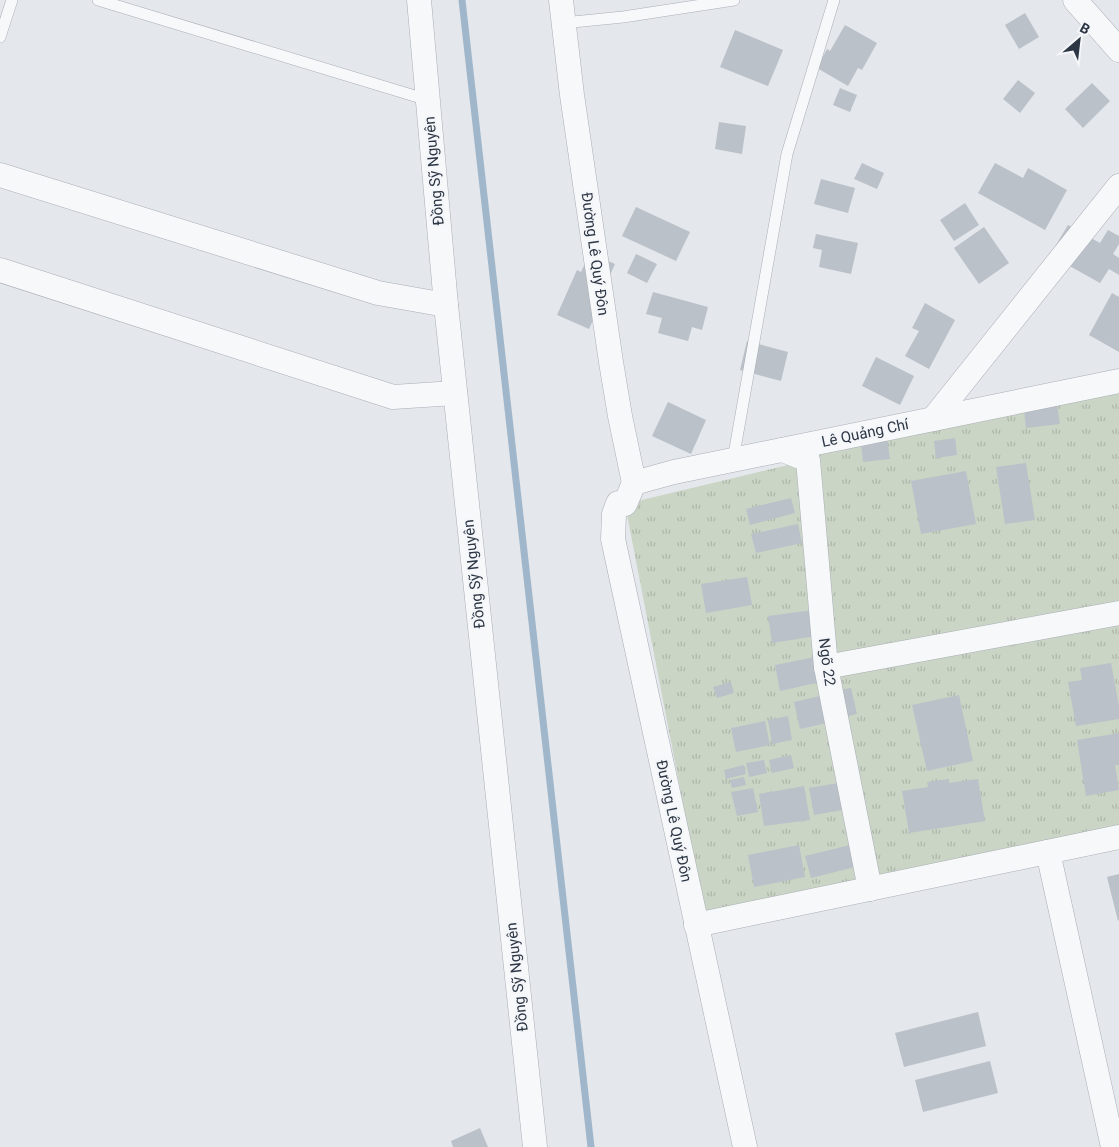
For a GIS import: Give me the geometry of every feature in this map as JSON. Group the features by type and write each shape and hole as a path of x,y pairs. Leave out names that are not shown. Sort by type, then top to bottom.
{"street":[{"name":"Đồng Sỹ Nguyên","path":"419,0 446,305 535,1147"},
{"name":"Đường Lê Quý Đôn","path":"561,0 574,105 630,493 618,503 614,514 614,539 745,1147"},
{"path":"1076,0 1119,50"},
{"path":"0,175 378,293 446,305"},
{"path":"933,419 1119,186"},
{"path":"0,270 393,397 455,393"},
{"name":"Lê Quảng Chí","path":"630,493 674,472 1119,380"},
{"name":"Ngõ 22","path":"783,450 808,460 826,667 870,889"},
{"path":"826,667 1119,613"},
{"path":"696,925 1119,837"},
{"path":"1048,852 1113,1147"}],"lane":[{"path":"0,37 12,0"},
{"path":"98,0 428,100"},
{"path":"563,23 623,17 734,0"},
{"path":"733,460 787,154 834,0"}],"green space":[{"path":"1119,381 1119,834 859,880 704,912 625,504 792,464 790,448"}],"building":[{"path":"1025,13 1039,37 1019,49 1005,25"},
{"path":"845,25 877,43 862,70 858,68 848,86 817,68 827,49 830,51"},
{"path":"735,30 783,50 768,86 720,67"},
{"path":"1018,80 1035,93 1020,113 1003,99"},
{"path":"1092,83 1110,101 1083,128 1065,109"},
{"path":"840,88 857,95 850,112 833,105"},
{"path":"719,122 746,126 742,154 715,149"},
{"path":"862,163 884,173 877,189 854,179"},
{"path":"995,163 1023,178 1028,168 1067,190 1045,230 978,193"},
{"path":"821,179 855,188 848,213 814,204"},
{"path":"965,203 979,225 954,241 940,220"},
{"path":"636,207 690,232 676,261 622,236"},
{"path":"1068,225 1100,243 1108,230 1119,236 1119,244 1113,254 1119,258 1119,275 1109,269 1100,283 1050,255"},
{"path":"984,227 1009,263 979,284 954,248"},
{"path":"816,234 858,243 851,274 819,267 822,250 813,248"},
{"path":"590,253 615,264 605,286 608,287 589,329 557,315 577,270 581,272"},
{"path":"636,254 657,264 647,283 627,273"},
{"path":"653,292 708,307 702,330 692,327 688,341 658,333 662,318 646,314"},
{"path":"1112,293 1119,297 1119,352 1089,335"},
{"path":"925,303 955,320 929,369 905,356 919,331 912,328"},
{"path":"747,341 788,352 781,381 740,370"},
{"path":"876,357 914,376 900,405 862,386"},
{"path":"668,402 706,420 691,454 652,436"},
{"path":"1057,405 1060,424 1026,428 1024,409"},
{"path":"955,438 957,455 936,458 934,441"},
{"path":"887,439 890,459 863,462 861,442"},
{"path":"1026,463 1035,520 1005,524 996,467"},
{"path":"966,471 976,524 921,534 911,481"},
{"path":"791,498 795,513 750,525 746,509"},
{"path":"798,524 802,543 756,553 751,534"},
{"path":"747,577 752,605 706,613 701,584"},
{"path":"813,610 817,636 772,643 768,616"},
{"path":"820,656 825,681 780,691 775,665"},
{"path":"1111,663 1119,706 1119,719 1076,726 1068,682 1082,680 1080,668"},
{"path":"731,682 734,693 717,698 713,687"},
{"path":"851,688 857,714 840,718 834,691"},
{"path":"824,695 831,722 800,729 794,702"},
{"path":"959,695 973,761 927,771 912,705"},
{"path":"788,716 792,740 772,744 768,720"},
{"path":"765,721 770,745 736,752 731,728"},
{"path":"1119,733 1119,765 1115,765 1119,790 1086,796 1077,740"},
{"path":"791,755 794,768 772,773 769,760"},
{"path":"764,760 767,773 749,777 746,763"},
{"path":"744,765 746,774 726,779 724,770"},
{"path":"744,777 746,785 732,788 730,780"},
{"path":"949,779 949,783 978,779 985,821 909,833 902,791 928,787 927,782"},
{"path":"844,782 848,809 814,815 809,788"},
{"path":"804,786 810,820 764,826 759,794"},
{"path":"753,788 758,812 737,816 731,792"},
{"path":"799,845 805,877 754,887 748,855"},
{"path":"850,845 855,867 811,878 805,856"},
{"path":"1119,874 1119,920 1118,921 1107,877"},
{"path":"978,1012 986,1046 904,1067 895,1033"},
{"path":"990,1061 998,1093 923,1112 915,1080"},
{"path":"480,1128 488,1147 453,1147 451,1141"}],"waterway":[{"path":"462,0 591,1147"}]}
